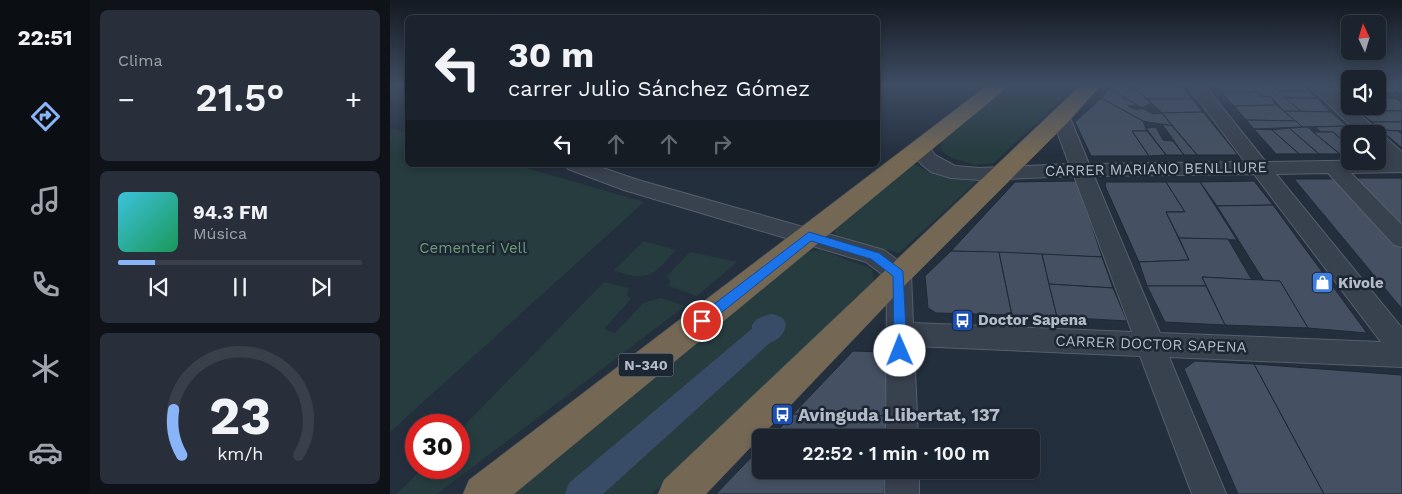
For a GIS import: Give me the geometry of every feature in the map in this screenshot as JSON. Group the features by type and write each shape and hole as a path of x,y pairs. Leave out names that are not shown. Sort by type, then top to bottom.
{"highway":[{"name":"N-340","path":"483,494 972,108"},
{"path":"678,494 899,274 1071,108"}],"street":[{"path":"1212,108 1402,349"},
{"path":"1341,108 1360,125"},
{"path":"1061,118 1209,494"},
{"name":"CARRER MARIANO BENLLIURE","path":"920,148 926,161 940,169 967,174 1082,170 1402,165"},
{"path":"1386,149 1402,165"},
{"path":"581,167 631,185 875,256 899,274 902,429"},
{"path":"1334,167 1402,239"},
{"name":"CARRER DOCTOR SAPENA","path":"900,334 1402,355"},
{"path":"902,479 902,494"}],"green space":[{"path":"981,108 1052,108 994,163 975,165 949,157 941,150 942,140"},
{"name":"Cementeri Vell","path":"390,128 405,132 405,167 523,167 644,202 410,414 405,414 405,418 390,432"},
{"path":"915,164 929,172 944,177 977,181 899,253 835,236 834,229"},
{"path":"644,241 676,250 661,266 649,274 635,276 614,270"},
{"path":"821,250 872,269 874,282 652,494 511,494 804,252"},
{"path":"690,252 737,262 697,296 669,286 670,280 667,276"},
{"path":"604,282 629,288 627,295 631,299 604,329 615,333 643,303 661,298 685,306 470,469 470,420"},
{"path":"412,479 457,479 437,494 397,494"}],"water":[{"path":"770,314 780,317 785,322 785,328 782,335 776,340 768,343 760,342 752,336 752,325 757,319"}],"building":[{"path":"1090,108 1119,108 1143,121 1147,131 1132,131 1149,156 1091,156 1075,122"},
{"path":"1119,108 1136,110 1142,108 1153,114 1162,113 1172,126 1143,121"},
{"path":"1157,108 1200,108 1203,112 1162,113"},
{"path":"1236,108 1280,108 1296,121 1246,120"},
{"path":"1281,108 1298,108 1301,111 1284,111"},
{"path":"1297,108 1327,108 1331,112 1301,111"},
{"path":"1386,108 1402,108 1402,111 1386,111"},
{"path":"1284,111 1331,112 1346,125 1341,126 1302,127"},
{"path":"1386,111 1402,111 1402,122 1372,122 1363,115 1386,115"},
{"path":"1203,112 1238,155 1197,155 1162,113"},
{"path":"1246,120 1296,121 1302,127 1254,129"},
{"path":"1372,122 1402,122 1402,131 1386,130 1386,125 1375,125"},
{"path":"1162,124 1172,126 1197,155 1184,155"},
{"path":"1341,126 1341,139 1333,132 1321,132 1315,127"},
{"path":"1156,127 1163,140 1173,141 1184,155 1166,155 1146,128"},
{"path":"1308,127 1340,154 1319,154 1289,128"},
{"path":"1289,128 1319,154 1299,154 1272,130"},
{"path":"1254,129 1272,130 1299,154 1276,154"},
{"path":"1386,130 1398,131 1402,134 1402,148 1386,134"},
{"path":"1132,131 1147,131 1166,155 1149,156"},
{"path":"1313,132 1333,132 1341,139 1340,154"},
{"path":"1356,178 1402,178 1402,225"},
{"path":"1294,179 1340,179 1402,246 1402,309"},
{"path":"1077,181 1102,257 951,251 1015,182"},
{"path":"1254,181 1273,205 1217,206 1200,182"},
{"path":"1106,182 1166,182 1185,212 1166,212 1189,260 1139,262 1105,186"},
{"path":"1166,182 1200,182 1237,240 1179,238 1166,212 1185,212"},
{"path":"1273,205 1367,333 1308,328 1280,281 1264,281 1217,206"},
{"path":"1179,238 1228,239 1252,280 1202,277 1206,286 1147,286 1139,262 1189,260"},
{"path":"951,251 999,252 1012,315 936,313 928,308 925,276"},
{"path":"999,252 1042,254 1057,317 1012,315"},
{"path":"1042,254 1102,257 1113,288 1049,284"},
{"path":"1202,277 1280,281 1308,328 1225,325"},
{"path":"1049,284 1113,288 1127,321 1057,317"},
{"path":"1147,286 1206,286 1225,325 1165,322"},
{"path":"853,351 883,352 888,358 887,416 793,414"},
{"path":"1195,361 1254,364 1324,494 1238,494 1184,369"},
{"path":"1254,364 1402,375 1402,494 1324,494"},
{"path":"793,414 887,416 886,429 779,429"},
{"path":"752,456 752,479 885,479 884,494 716,494"}],"waterway":[{"path":"580,494 763,334"}],"place":[{"name":"Kivole","path":"1322,283"},
{"name":"Doctor Sapena","path":"962,320"},
{"name":"Avinguda Llibertat, 137","path":"782,415"}],"route":[{"path":"702,321 809,236 875,256 899,274 900,351"}]}
